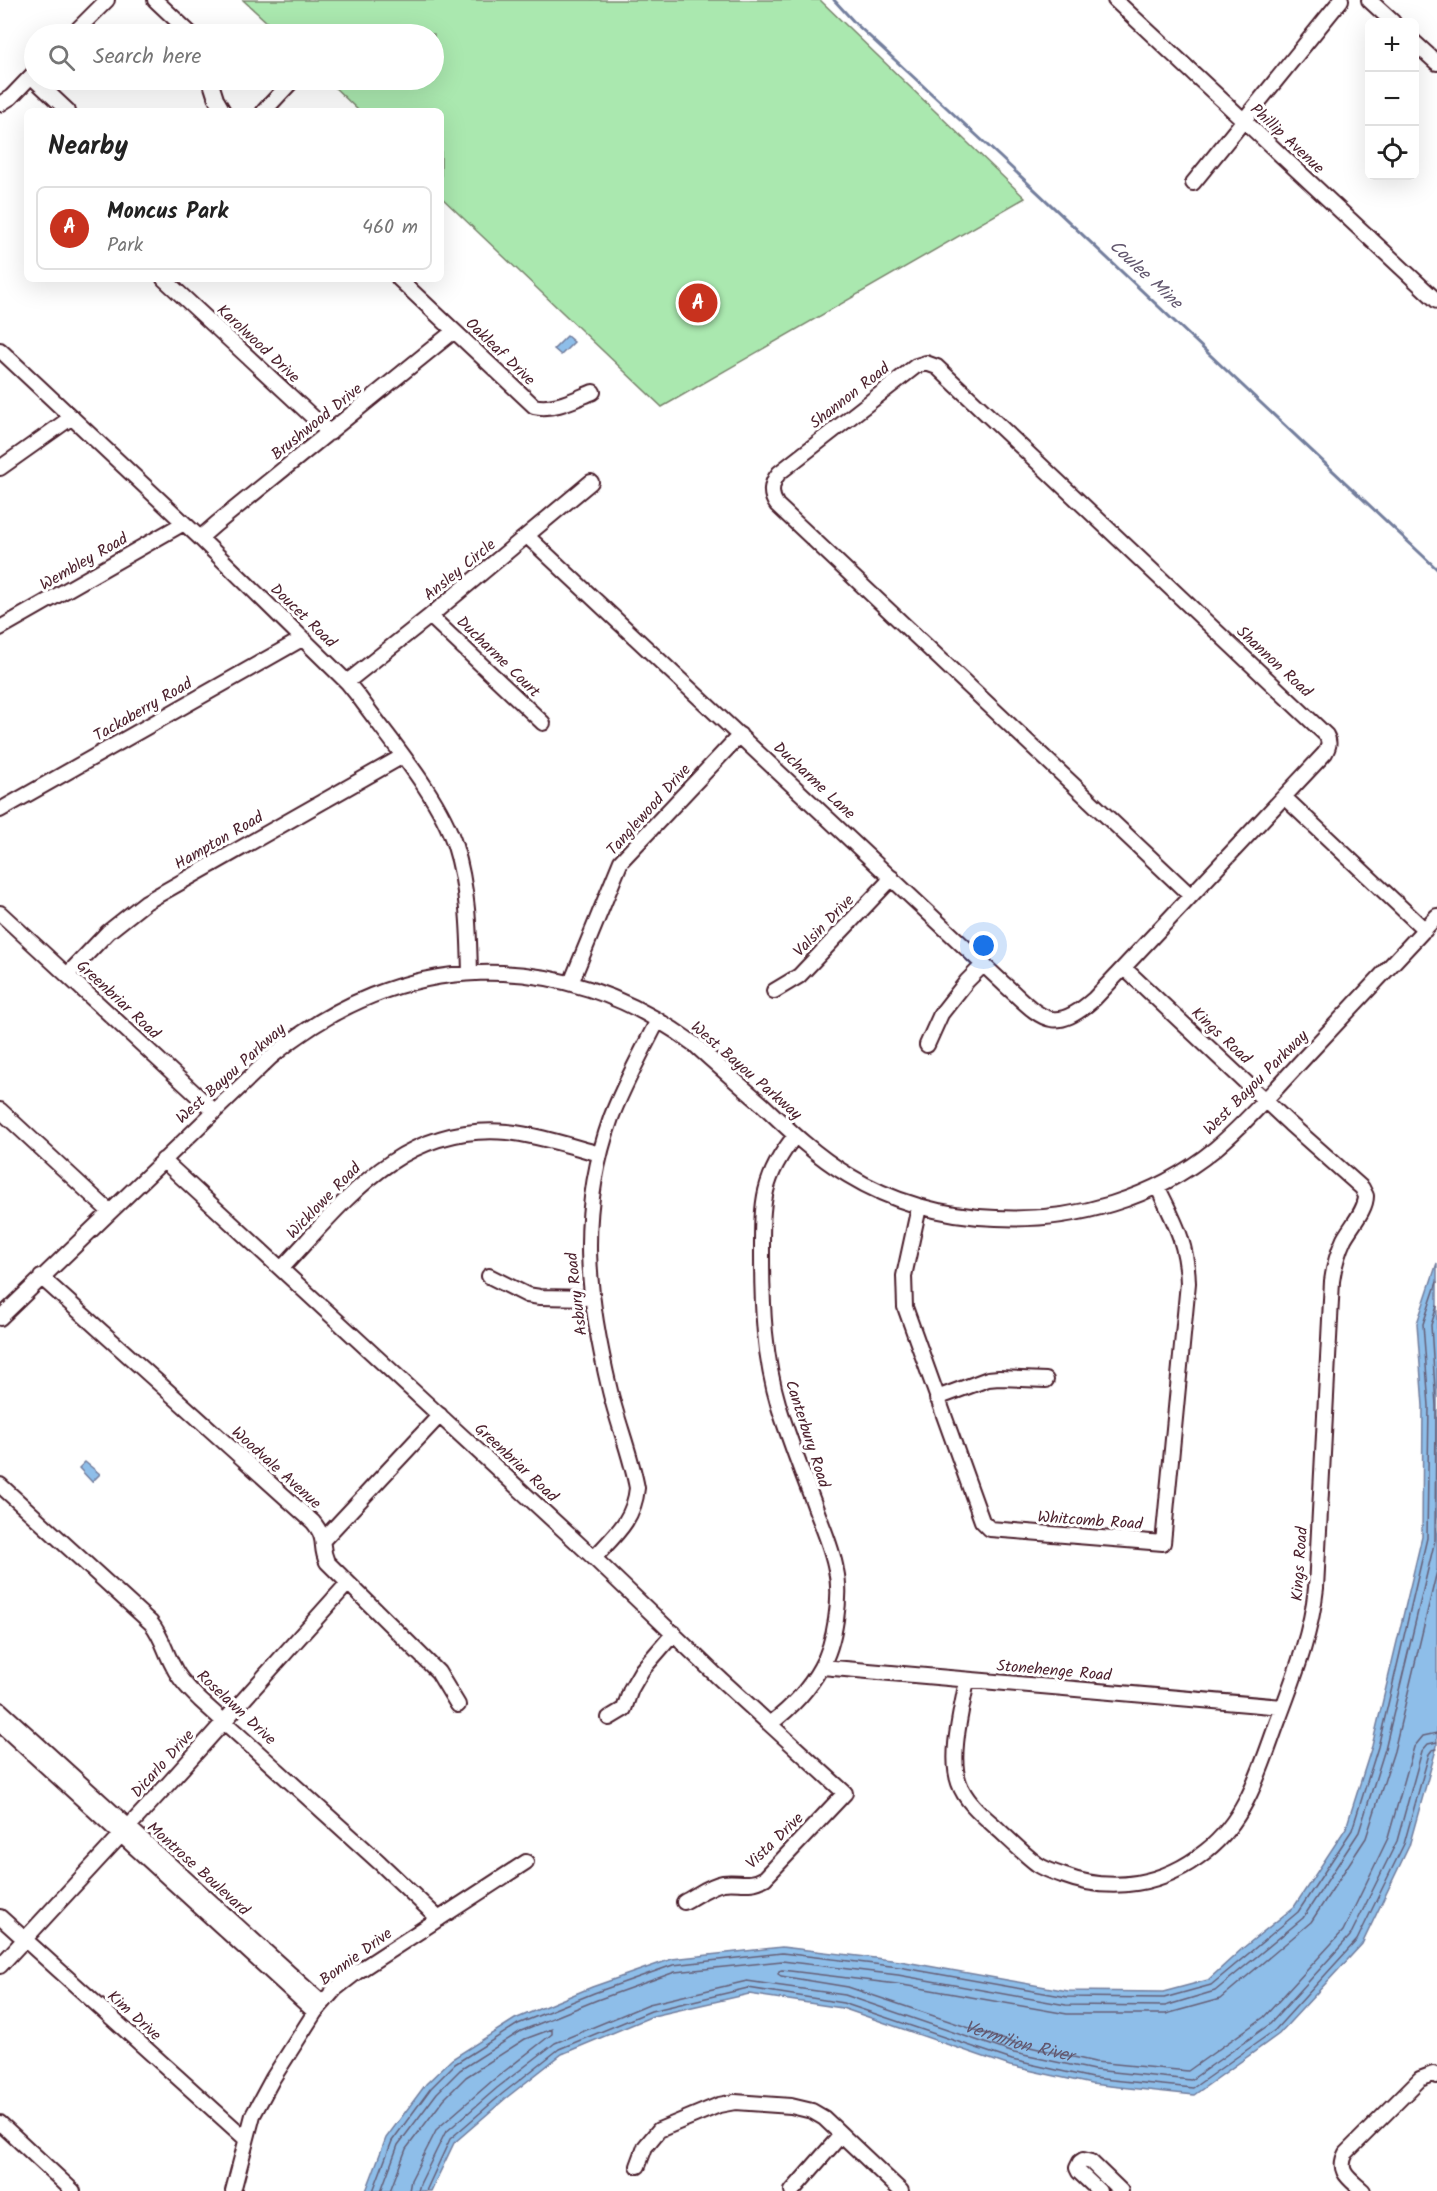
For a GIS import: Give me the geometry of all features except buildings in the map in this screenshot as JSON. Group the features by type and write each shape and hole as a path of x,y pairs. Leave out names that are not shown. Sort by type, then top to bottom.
{"street":[{"path":"83,24 107,0"},
{"path":"155,0 180,24"},
{"name":"Phillip Avenue","path":"1115,0 1437,301"},
{"path":"1193,183 1341,0"},
{"path":"1369,0 1389,18"},
{"path":"1419,47 1437,63"},
{"path":"0,104 24,86"},
{"path":"47,90 65,108"},
{"path":"213,90 220,108"},
{"path":"267,108 284,90"},
{"name":"Karolwood Drive","path":"167,282 330,433"},
{"name":"Oakleaf Drive","path":"402,282 534,406 544,408 570,402 593,392"},
{"name":"Brushwood Drive","path":"200,538 454,332"},
{"name":"Doucet Road","path":"0,350 184,522 347,681 431,796 455,845 463,881 470,973"},
{"name":"Shannon Road","path":"1087,1006 1124,968 1325,753 1329,744 1326,735 937,367 926,363 916,366 779,473 774,479 771,493 777,505 1191,896"},
{"path":"0,468 72,417"},
{"name":"Ansley Circle","path":"347,681 430,616 591,482"},
{"name":"Wembley Road","path":"0,628 184,522"},
{"name":"Ducharme Lane","path":"527,536 1034,1010 1047,1019 1056,1021 1067,1018 1087,1006"},
{"name":"Ducharme Court","path":"430,616 543,723"},
{"name":"Tackaberry Road","path":"0,810 302,639"},
{"name":"Tanglewood Drive","path":"571,983 621,861 740,735"},
{"name":"Hampton Road","path":"67,975 108,932 146,902 403,756"},
{"path":"1284,797 1425,930"},
{"name":"Valsin Drive","path":"774,990 799,976 892,878"},
{"name":"Greenbriar Road","path":"0,913 214,1111"},
{"name":"West Bayou Parkway","path":"0,1318 109,1211 290,1040 340,1009 390,988 435,977 470,973 526,975 571,983 620,1000 658,1020 694,1044 795,1136 847,1175 885,1194 919,1207 974,1217 1043,1218 1115,1203 1156,1186 1214,1149 1265,1100 1437,916"},
{"path":"927,1045 941,1014 967,981 984,964"},
{"name":"Kings Road","path":"966,1680 955,1767 958,1783 964,1795 1038,1864 1071,1878 1107,1885 1137,1884 1173,1872 1199,1856 1232,1825 1247,1800 1283,1707 1305,1648 1314,1610 1333,1271 1344,1239 1366,1200 1362,1188 1124,968"},
{"name":"Asbury Road","path":"594,1558 629,1518 636,1503 637,1488 611,1393 591,1298 589,1226 592,1192 600,1154 621,1094 658,1020"},
{"path":"0,1110 109,1211"},
{"name":"Wicklowe Road","path":"282,1268 363,1182 396,1157 434,1141 465,1133 507,1132 600,1154"},
{"name":"Canterbury Road","path":"770,1724 793,1704 822,1666 837,1610 837,1571 780,1408 766,1354 763,1324 763,1199 772,1170 795,1136"},
{"name":"Greenbriar Road","path":"163,1160 845,1793"},
{"name":"Whitcomb Road","path":"919,1207 906,1262 904,1292 909,1321 982,1521 990,1529 1163,1543 1188,1263 1180,1233 1156,1186"},
{"path":"489,1276 527,1295 540,1298 591,1298"},
{"name":"Woodvale Avenue","path":"41,1277 313,1522 324,1539 326,1559 438,1672 458,1705"},
{"path":"937,1398 988,1379 1046,1380"},
{"path":"324,1539 440,1415"},
{"name":"Roselawn Drive","path":"0,1485 152,1623 162,1639 172,1665 193,1694 439,1919"},
{"name":"Dicarlo Drive","path":"0,1966 169,1784 348,1582"},
{"path":"609,1718 624,1709 631,1689 642,1670 674,1633"},
{"name":"Stonehenge Road","path":"822,1666 1283,1707"},
{"name":"Montrose Boulevard","path":"0,1710 124,1830 318,2007"},
{"name":"Montrose Boulevard","path":"0,1724 124,1830"},
{"name":"Vista Drive","path":"684,1902 723,1883 748,1884 765,1878 845,1793"},
{"name":"Bonnie Drive","path":"233,2191 253,2115 298,2035 318,2007 335,1989 357,1972 526,1862"},
{"name":"Kim Drive","path":"0,1917 246,2139"},
{"path":"1363,2191 1344,2172 1341,2164 1346,2153 1420,2079 1433,2074 1437,2076"},
{"path":"638,2166 645,2147 659,2130 719,2105 735,2103 802,2107 824,2118 901,2191"},
{"path":"0,2123 73,2191"},
{"path":"792,2191 841,2135"},
{"path":"1099,2191 1079,2172 1077,2168 1083,2160 1091,2162 1121,2191"}],"green space":[{"path":"243,0 820,0 1025,198 662,407 444,200 444,108 356,108 337,90 444,90 444,24 269,24"}],"water":[{"path":"567,336 574,342 561,355 554,349"},
{"name":"Vermilion River","path":"1437,1263 1437,1746 1409,1846 1362,1944 1279,2034 1194,2095 1091,2084 1010,2066 842,2008 749,1994 653,2016 562,2054 454,2143 431,2191 366,2191 386,2138 426,2084 452,2059 515,2019 592,1987 672,1959 782,1947 900,1961 1068,1991 1163,1992 1208,1980 1294,1907 1346,1828 1372,1746 1422,1537 1423,1406 1417,1323"},
{"path":"85,1462 100,1474 92,1482 79,1468"}],"waterway":[{"name":"Coulee Mine","path":"834,0 855,23 1437,569"}],"place":[{"name":"Moncus Park","path":"698,303"}]}
